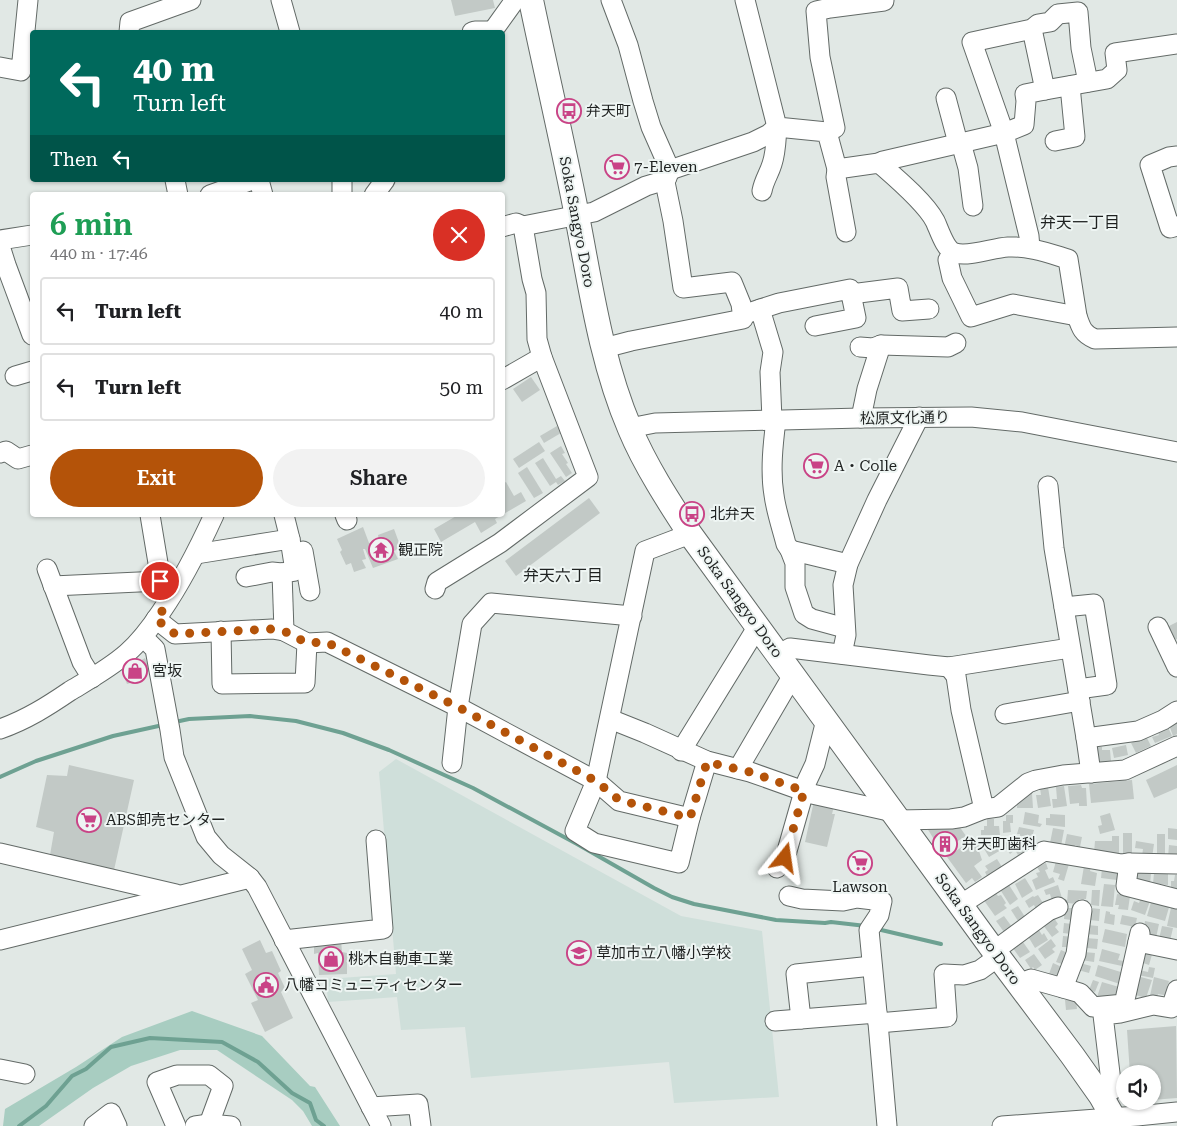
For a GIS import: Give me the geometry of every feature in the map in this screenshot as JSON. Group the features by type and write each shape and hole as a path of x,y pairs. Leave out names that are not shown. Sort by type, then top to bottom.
{"main road":[{"name":"Soka Sangyo Doro","path":"528,0 577,216 594,312 615,388 630,431 669,503 690,534 960,905 1072,1055 1101,1096 1115,1122"}],"street":[{"path":"0,67 20,71 28,0"},
{"path":"129,30 130,22 151,7 191,0"},
{"path":"281,0 289,30"},
{"path":"494,30 528,0"},
{"path":"604,348 743,319 742,309 732,282 683,288 665,182 668,175 659,144 642,102 628,44 611,0"},
{"path":"745,0 777,127 776,146 772,164 764,180 762,191"},
{"path":"505,227 516,223 523,226 594,212 668,175 753,142 769,134 777,127 827,132 835,128 820,57 816,11 830,4 860,5 884,0"},
{"path":"1030,248 1030,236 1004,133 972,42 1032,29 1038,24 1050,22 1058,14 1078,12 1081,48 1075,136 1055,141"},
{"path":"1032,29 1045,90"},
{"path":"837,169 879,163 1004,133 1024,125 1025,94 1107,79 1117,70 1115,53 1177,44"},
{"path":"946,98 968,168 973,206"},
{"path":"827,132 837,169 836,177 846,232"},
{"path":"1177,156 1169,157 1150,165 1170,228 1177,226"},
{"path":"879,163 929,211 945,243 954,253 966,254 1006,247 1030,248 1068,259 1077,316 1080,325 1087,335 1095,339 1177,337"},
{"path":"219,188 244,182"},
{"path":"435,590 437,582 500,543 588,477 542,358 537,338 536,293 523,226"},
{"path":"0,240 30,235"},
{"path":"0,246 30,330"},
{"path":"954,253 948,260 952,278 971,317 1013,304 1077,316"},
{"path":"851,294 898,288 902,311 929,309"},
{"path":"742,309 760,309 779,303 850,289 856,318 815,326"},
{"path":"760,309 774,352 770,372 774,420 773,494 786,544 795,563 795,587 804,614 812,619 845,628"},
{"path":"860,347 873,348 881,345 948,346 956,343"},
{"path":"861,418 867,389 881,345"},
{"path":"505,378 542,358"},
{"path":"842,654 846,635 843,585 848,564 877,500 919,417"},
{"name":"松原文化通り","path":"630,431 640,426 655,423 971,417 1022,422 1177,452"},
{"path":"0,453 6,451 18,459 30,456"},
{"path":"1048,486 1054,548 1091,773"},
{"path":"150,517 160,581 161,612 175,634 272,629 284,631 307,643 326,642 458,707 596,781 619,800 690,818"},
{"path":"0,729 40,710 111,666 143,637 181,582 213,517"},
{"path":"246,577 272,572 295,571 284,517"},
{"path":"296,517 310,591"},
{"path":"690,534 645,551 596,781 575,831 594,843 679,863 707,762"},
{"path":"196,554 290,540"},
{"path":"790,550 848,564"},
{"path":"282,573 284,631"},
{"path":"92,678 82,662 50,577 160,581"},
{"path":"452,763 458,707 472,624 491,603 632,616"},
{"path":"1005,714 1079,695 1107,685 1094,604 1064,607"},
{"path":"681,751 758,626"},
{"path":"1158,627 1177,667"},
{"path":"220,631 222,684 305,683 307,643"},
{"path":"143,637 155,649 174,758 206,837 221,855 250,878 257,887 381,1126"},
{"path":"778,655 790,648 950,667 1070,648"},
{"path":"950,667 956,676 961,710 984,809"},
{"path":"738,769 793,675"},
{"path":"1086,738 1138,731 1163,720 1177,711"},
{"path":"610,719 707,762 750,772 804,791 896,816 951,819 964,817 984,809 998,807 1028,783 1036,780 1063,775 1125,770 1177,746"},
{"path":"777,868 785,858 807,781 815,764 826,720"},
{"path":"284,940 383,929 376,840"},
{"path":"960,905 1044,851 1122,864 1177,864"},
{"path":"0,854 180,895"},
{"path":"1129,863 1126,886 1177,899"},
{"path":"0,940 250,878"},
{"path":"789,896 818,900 843,901 857,898 882,901 880,915 868,930 887,1126"},
{"path":"775,1021 947,1017 944,974 964,975 980,970 996,954 1048,911 1058,907"},
{"path":"1071,990 1082,910"},
{"path":"1101,1096 1112,1090 1103,1015 1120,1013 1129,1005 1139,937 1177,950"},
{"path":"801,1019 796,974 872,966"},
{"path":"1018,984 1031,979 1071,990 1092,1007 1124,1004 1171,1008 1177,990"},
{"path":"0,1069 25,1074"},
{"path":"176,1126 157,1082 177,1075 209,1075 223,1086 202,1125 231,1126"},
{"path":"371,1107 418,1104 421,1126"},
{"path":"1002,1126 1115,1122 1177,1112"},
{"path":"94,1126 111,1113 117,1126"}],"shaded area":[{"name":"草加市立八幡小学校","path":"396,759 681,916 762,931 779,1097 674,1103 669,1062 471,1078 465,1027 401,1030 397,997 328,1002 326,979 396,974 379,772"}],"green space":[{"path":"192,1011 262,1036 310,1086 315,1087 340,1126 312,1126 303,1111 292,1100 217,1050 180,1050 131,1066 93,1088 39,1126 3,1126 5,1109 122,1037"}],"building":[{"path":"451,0 493,0 495,8 455,16"},
{"path":"531,377 540,390 522,402 513,389"},
{"path":"557,426 561,433 544,443 540,436"},
{"path":"539,442 545,451 519,468 513,459"},
{"path":"561,446 565,453 562,454 568,463 566,464 572,473 566,477 550,453"},
{"path":"543,458 556,479 561,476 565,481 558,485 556,482 550,486 535,463"},
{"path":"527,467 543,493 534,498 518,473"},
{"path":"505,482 514,496 521,492 526,501 505,513"},
{"path":"589,498 600,513 516,576 505,561"},
{"path":"455,517 498,517 495,519 497,523 481,533 475,522 441,542 434,529"},
{"name":"観正院","path":"363,527 369,543 379,540 378,535 394,529 401,548 394,551 398,559 373,568 365,549 363,549 366,559 362,560 366,568 354,572 351,563 346,565 337,539"},
{"path":"1177,622 1177,639 1172,641 1165,628"},
{"path":"145,658 150,671 136,676 137,681 127,684 122,672"},
{"path":"1177,719 1177,734 1173,736 1168,722"},
{"path":"1167,725 1172,736 1155,743 1152,737 1159,735 1157,729"},
{"path":"1146,736 1151,746 1136,753 1131,743"},
{"path":"1126,745 1128,755 1114,758 1112,748"},
{"path":"1097,747 1102,747 1102,750 1110,750 1111,761 1098,762"},
{"path":"69,765 134,780 114,870 50,855 54,832 36,827 47,775 67,776"},
{"path":"1177,765 1177,788 1154,798 1146,780"},
{"path":"1132,780 1134,799 1091,803 1089,784"},
{"path":"1081,785 1082,788 1086,788 1087,806 1079,806 1079,803 1070,804 1068,786"},
{"path":"1064,786 1067,806 1053,808 1052,799 1057,799 1056,787"},
{"path":"1048,787 1051,806 1038,808 1036,795 1041,795 1040,788"},
{"path":"1028,793 1032,793 1033,808 1017,808 1017,802 1021,802 1024,796 1028,796"},
{"path":"814,801 834,806 832,814 835,814 827,847 805,842"},
{"path":"1025,812 1039,815 1038,823 1042,824 1040,827 1023,824"},
{"path":"1110,813 1115,830 1100,834 1098,826 1102,825 1100,816"},
{"path":"1050,814 1065,815 1065,827 1046,825 1046,818 1050,818"},
{"path":"1006,815 1013,815 1013,823 1010,823 1011,832 1003,833 1003,821 1006,821"},
{"path":"987,819 994,819 994,826 999,826 1000,835 981,835 981,830 984,830 984,826 987,826"},
{"name":"弁天町歯科","path":"959,826 966,836 941,851 927,828"},
{"path":"1019,827 1034,830 1031,841 1020,838 1020,834 1017,834"},
{"path":"1053,828 1064,830 1061,846 1050,843"},
{"path":"1168,828 1177,829 1177,840 1168,839"},
{"path":"1123,833 1132,833 1132,854 1123,854"},
{"path":"1067,834 1082,837 1080,847 1075,845 1074,849 1064,848"},
{"path":"1157,834 1165,834 1165,857 1157,857"},
{"path":"1112,836 1119,836 1119,854 1094,853 1095,841 1112,841"},
{"path":"1013,837 1023,852 1018,855 1015,850 1010,854 1003,844"},
{"path":"975,838 980,844 978,848 982,860 974,866 982,877 975,882 972,878 966,883 947,857"},
{"path":"997,839 1001,850 989,857 983,847"},
{"path":"1136,841 1154,844 1152,858 1142,856 1143,849 1135,848"},
{"path":"1169,845 1177,846 1177,858 1168,857"},
{"path":"997,859 1002,867 987,876 985,872 988,870 985,866"},
{"path":"1056,861 1069,864 1064,881 1058,879 1060,874 1053,872"},
{"path":"1046,863 1048,869 1045,870 1049,879 1053,877 1055,882 1036,890 1032,880 1038,877 1036,873 1040,872 1037,867"},
{"path":"1084,866 1091,867 1090,871 1097,873 1095,886 1081,884"},
{"path":"1102,868 1118,870 1117,880 1101,878"},
{"path":"1136,871 1151,874 1150,884 1135,879"},
{"path":"1154,873 1168,874 1168,885 1153,884"},
{"path":"1175,875 1177,875 1177,891 1171,890 1171,881 1174,881"},
{"path":"1025,878 1033,891 1022,898 1015,884"},
{"path":"1104,884 1115,885 1113,907 1101,906"},
{"path":"1009,885 1018,899 1010,905 1001,891"},
{"path":"1058,885 1062,898 1052,901 1050,894 1046,895 1044,890"},
{"path":"1068,890 1087,891 1086,899 1079,899 1078,904 1067,903"},
{"path":"1092,890 1100,890 1099,906 1091,905"},
{"path":"994,891 998,896 1001,895 1007,908 995,916 983,899"},
{"path":"1117,894 1130,896 1128,910 1118,909 1119,905 1115,905"},
{"path":"1038,895 1043,903 1040,905 1042,908 1037,911 1034,905 1029,908 1025,901"},
{"path":"1141,898 1150,901 1145,915 1131,910 1134,901 1139,903"},
{"path":"1152,899 1160,901 1159,904 1165,906 1166,902 1170,904 1165,921 1147,916"},
{"path":"1172,903 1177,904 1177,928 1167,926"},
{"path":"1018,906 1027,920 1020,924 1011,910"},
{"path":"1065,908 1075,908 1074,913 1071,913 1071,920 1064,919"},
{"path":"1091,908 1100,909 1099,921 1090,920"},
{"path":"1106,911 1115,915 1114,925 1104,923"},
{"path":"1052,915 1058,924 1055,927 1059,932 1052,937 1043,925"},
{"path":"1122,915 1137,918 1135,927 1120,924"},
{"path":"1004,916 1012,927 1004,932 996,921"},
{"path":"1145,921 1159,924 1156,938 1146,936 1148,928 1144,927"},
{"path":"1064,923 1072,924 1071,934 1063,933"},
{"path":"1087,925 1098,926 1098,935 1086,934"},
{"path":"1162,926 1173,928 1170,941 1159,939"},
{"path":"1037,927 1048,940 1035,948 1026,933"},
{"path":"1105,929 1127,934 1125,947 1102,942"},
{"path":"1063,936 1074,937 1073,947 1062,947"},
{"path":"1086,938 1098,939 1097,949 1087,948"},
{"path":"1018,939 1021,943 1023,942 1030,952 1020,958 1010,944"},
{"path":"1051,939 1056,946 1052,949 1055,952 1045,959 1038,949"},
{"path":"260,940 266,953 272,951 281,971 278,973 285,988 281,992 293,1018 265,1032 251,1003 258,1000 245,974 252,970 242,949"},
{"path":"341,940 342,952 347,953 347,974 319,975 318,953 314,954 314,944"},
{"path":"1102,949 1120,954 1118,960 1124,961 1122,966 1099,961"},
{"path":"1144,949 1153,951 1149,965 1140,962"},
{"path":"1061,950 1070,954 1065,965 1056,962"},
{"path":"1084,952 1095,953 1094,962 1081,960"},
{"path":"1034,954 1042,965 1035,970 1033,967 1031,969 1025,960"},
{"path":"1053,963 1064,968 1060,978 1049,974"},
{"path":"1080,963 1091,966 1089,973 1078,970"},
{"path":"1098,965 1124,973 1120,984 1095,976"},
{"path":"1149,967 1155,968 1153,978 1138,975 1139,970 1148,972"},
{"path":"1137,976 1152,980 1146,998 1132,994"},
{"path":"1154,977 1169,981 1166,991 1170,992 1169,996 1158,994 1157,997 1150,996"},
{"path":"1093,980 1099,982 1095,992 1089,990"},
{"path":"1102,982 1119,987 1116,999 1097,997"},
{"path":"1076,999 1077,1009 1066,1010 1065,1000"},
{"path":"1176,1026 1177,1098 1161,1099 1161,1065 1129,1065 1127,1030"}],"waterway":[{"path":"175,722 189,719 250,716 296,721 343,733 389,750 473,788 672,897 694,904 776,920 831,922 866,926"},
{"path":"0,777 36,761 113,736 163,725"},
{"path":"877,929 941,944"},
{"path":"19,1126 46,1106 72,1076 86,1069 111,1047 150,1038 222,1042 258,1062 292,1093 310,1103 316,1120 324,1126"}],"place":[{"name":"弁天町","path":"569,111"},
{"name":"7-Eleven","path":"617,167"},
{"name":"A・Colle","path":"816,466"},
{"name":"北弁天","path":"692,514"},
{"name":"観正院","path":"381,550"},
{"name":"宮坂","path":"135,671"},
{"name":"ABS卸売センター","path":"89,820"},
{"name":"弁天町歯科","path":"945,844"},
{"name":"Lawson","path":"860,863"},
{"name":"草加市立八幡小学校","path":"579,953"},
{"name":"桃木自動車工業","path":"331,959"},
{"name":"八幡コミュニティセンター","path":"266,985"}],"district":[{"name":"弁天一丁目","path":"1080,222"},
{"name":"弁天六丁目","path":"563,575"}],"route":[{"path":"160,581 166,606 156,619 175,634 272,629 284,631 307,643 326,642 458,707 596,781 619,800 690,818 707,762 750,772 804,791 785,858"}]}
